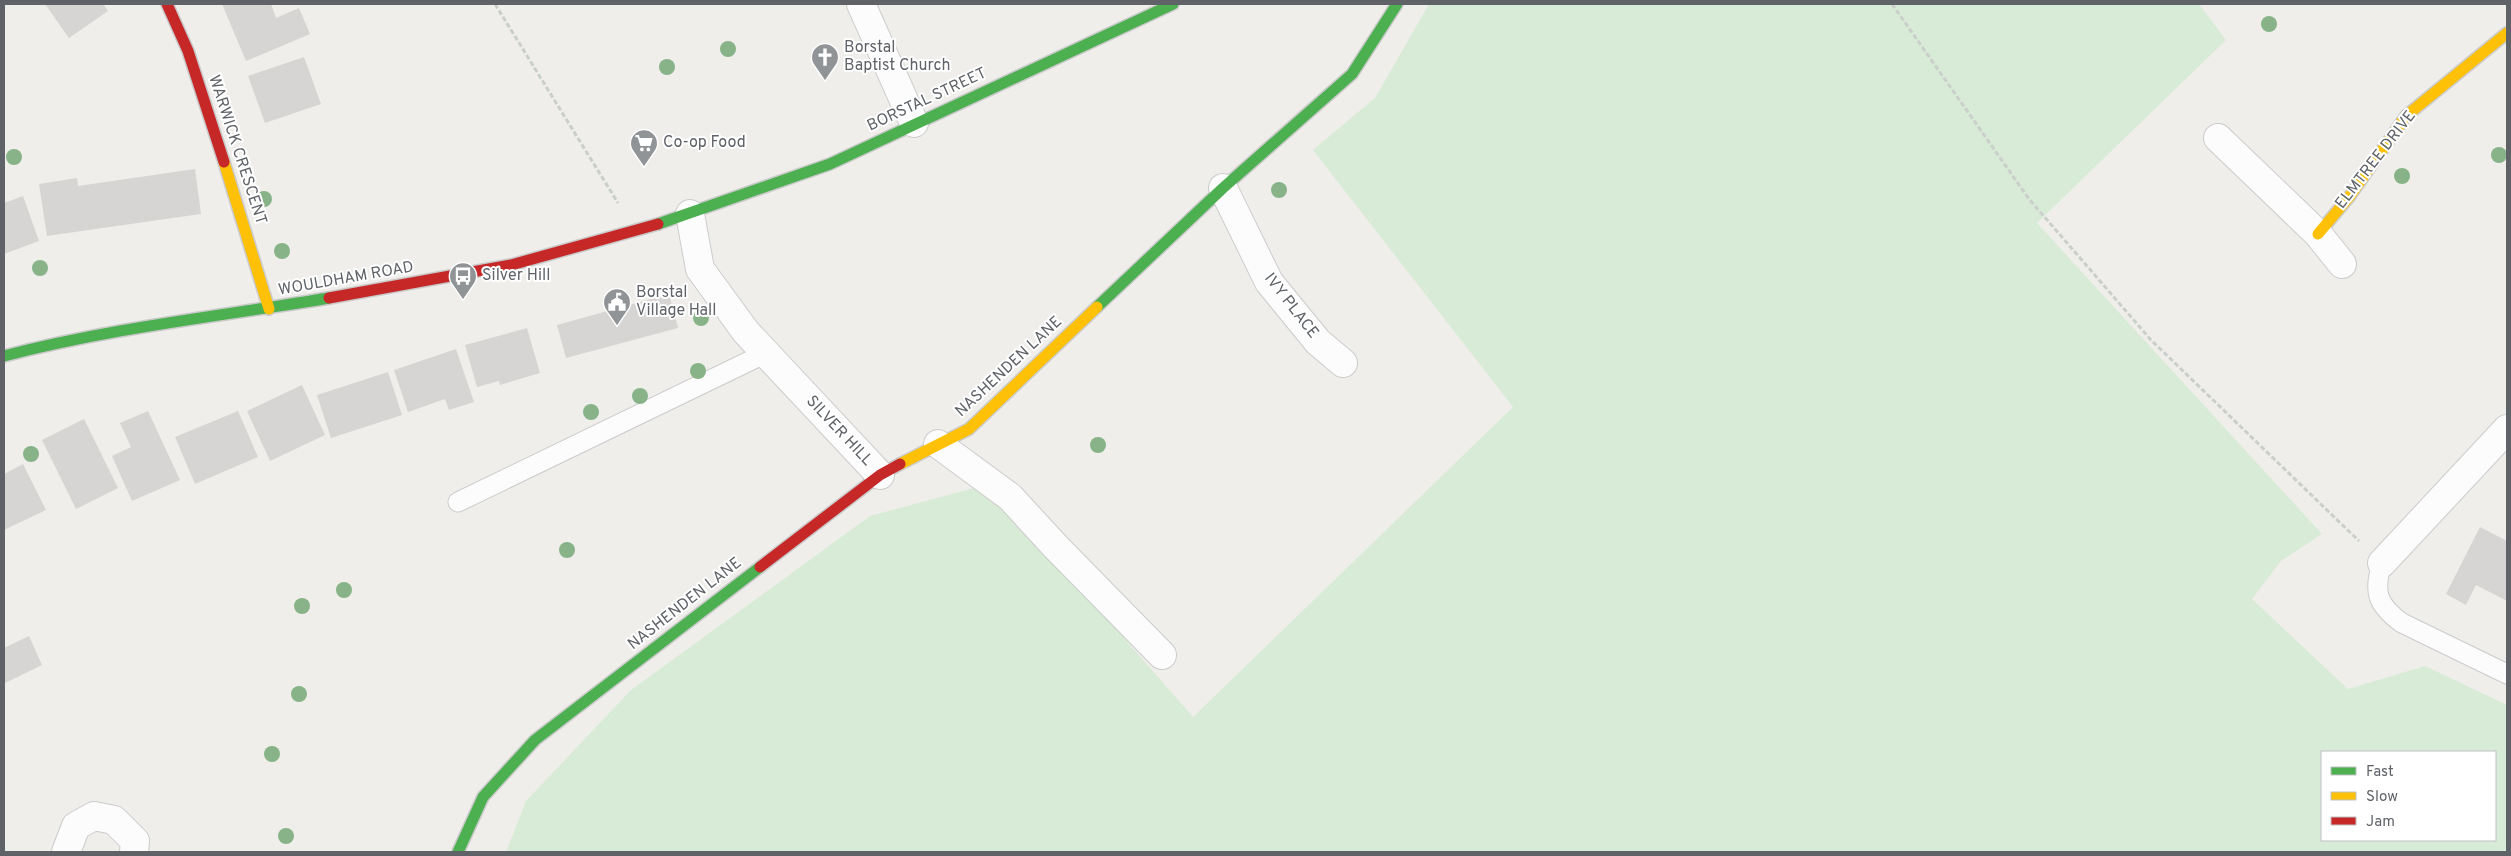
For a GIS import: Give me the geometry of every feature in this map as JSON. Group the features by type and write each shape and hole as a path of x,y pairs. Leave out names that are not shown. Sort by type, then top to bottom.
{"street":[{"name":"WARWICK CRESCENT","path":"166,4 188,50 269,309"},
{"path":"861,4 914,123"},
{"name":"BORSTAL STREET","path":"690,214 830,164 914,123 1172,4"},
{"name":"NASHENDEN LANE","path":"458,852 483,797 536,740 880,475 969,429 1223,188 1352,74 1397,4"},
{"name":"ELMTREE DRIVE","path":"2318,234 2349,197 2406,116 2507,33"},
{"path":"2218,138 2318,234 2342,264"},
{"name":"IVY PLACE","path":"1223,188 1269,282 1318,342 1343,362"},
{"name":"WOULDHAM ROAD","path":"4,356 42,346 269,309 511,265 635,232 690,214"},
{"name":"SILVER HILL","path":"690,214 700,269 746,332 880,475"},
{"path":"2382,562 2507,429"},
{"path":"938,444 1010,497 1056,547 1162,655"},
{"path":"66,852 76,826 94,816 114,820 135,841 134,852"}],"lane":[{"path":"458,502 766,353"},
{"path":"2382,562 2377,577 2377,590 2379,602 2388,613 2402,623 2507,674"}],"path":[{"path":"495,4 619,205 611,207"},
{"path":"1892,4 2029,199 2150,340 2382,562"}],"green space":[{"path":"1429,4 2199,4 2226,40 2037,223 2322,534 2281,561 2252,599 2348,689 2425,666 2507,705 2507,852 506,852 526,801 631,690 870,516 989,484 1193,717 1513,407 1313,150 1375,98"}],"building":[{"path":"45,4 103,4 108,11 69,38"},
{"path":"222,4 271,4 276,18 299,8 310,34 246,61"},
{"path":"304,57 321,104 265,123 248,76"},
{"path":"195,169 201,214 47,236 39,184 77,178 78,186"},
{"path":"23,196 39,241 4,254 4,203"},
{"name":"Borstal Village Hall","path":"669,294 678,328 566,358 557,325"},
{"path":"527,328 540,373 500,385 499,381 477,387 465,345"},
{"path":"456,349 474,402 449,410 445,399 408,412 394,370"},
{"path":"388,372 402,415 331,438 317,395"},
{"path":"302,385 325,435 270,461 247,411"},
{"path":"148,411 180,480 132,501 112,456 131,447 120,423"},
{"path":"238,411 258,457 195,484 175,437"},
{"path":"84,419 118,488 76,509 42,440"},
{"path":"23,464 46,510 4,530 4,474"},
{"path":"2480,527 2507,541 2507,601 2476,585 2466,605 2446,594"},
{"path":"29,636 42,665 5,683 4,648"}],"traffic: fast":[{"path":"658,224 830,164 1173,4"},
{"path":"1097,307 1223,188 1352,74 1397,4"},
{"path":"4,356 125,330 329,298"},
{"path":"458,852 483,797 535,740 760,567"}],"traffic: slow":[{"path":"2318,234 2349,197 2406,116 2507,33"},
{"path":"224,162 269,309"},
{"path":"900,464 969,429 1097,307"}],"traffic: jam":[{"path":"167,4 188,51 224,162"},
{"path":"329,298 511,265 658,224"},
{"path":"760,567 880,475 900,464"}],"place":[{"name":"Borstal Baptist Church","path":"825,81"},
{"name":"Co-op Food","path":"644,167"},
{"name":"Silver Hill","path":"463,300"},
{"name":"Borstal Village Hall","path":"617,326"}]}
